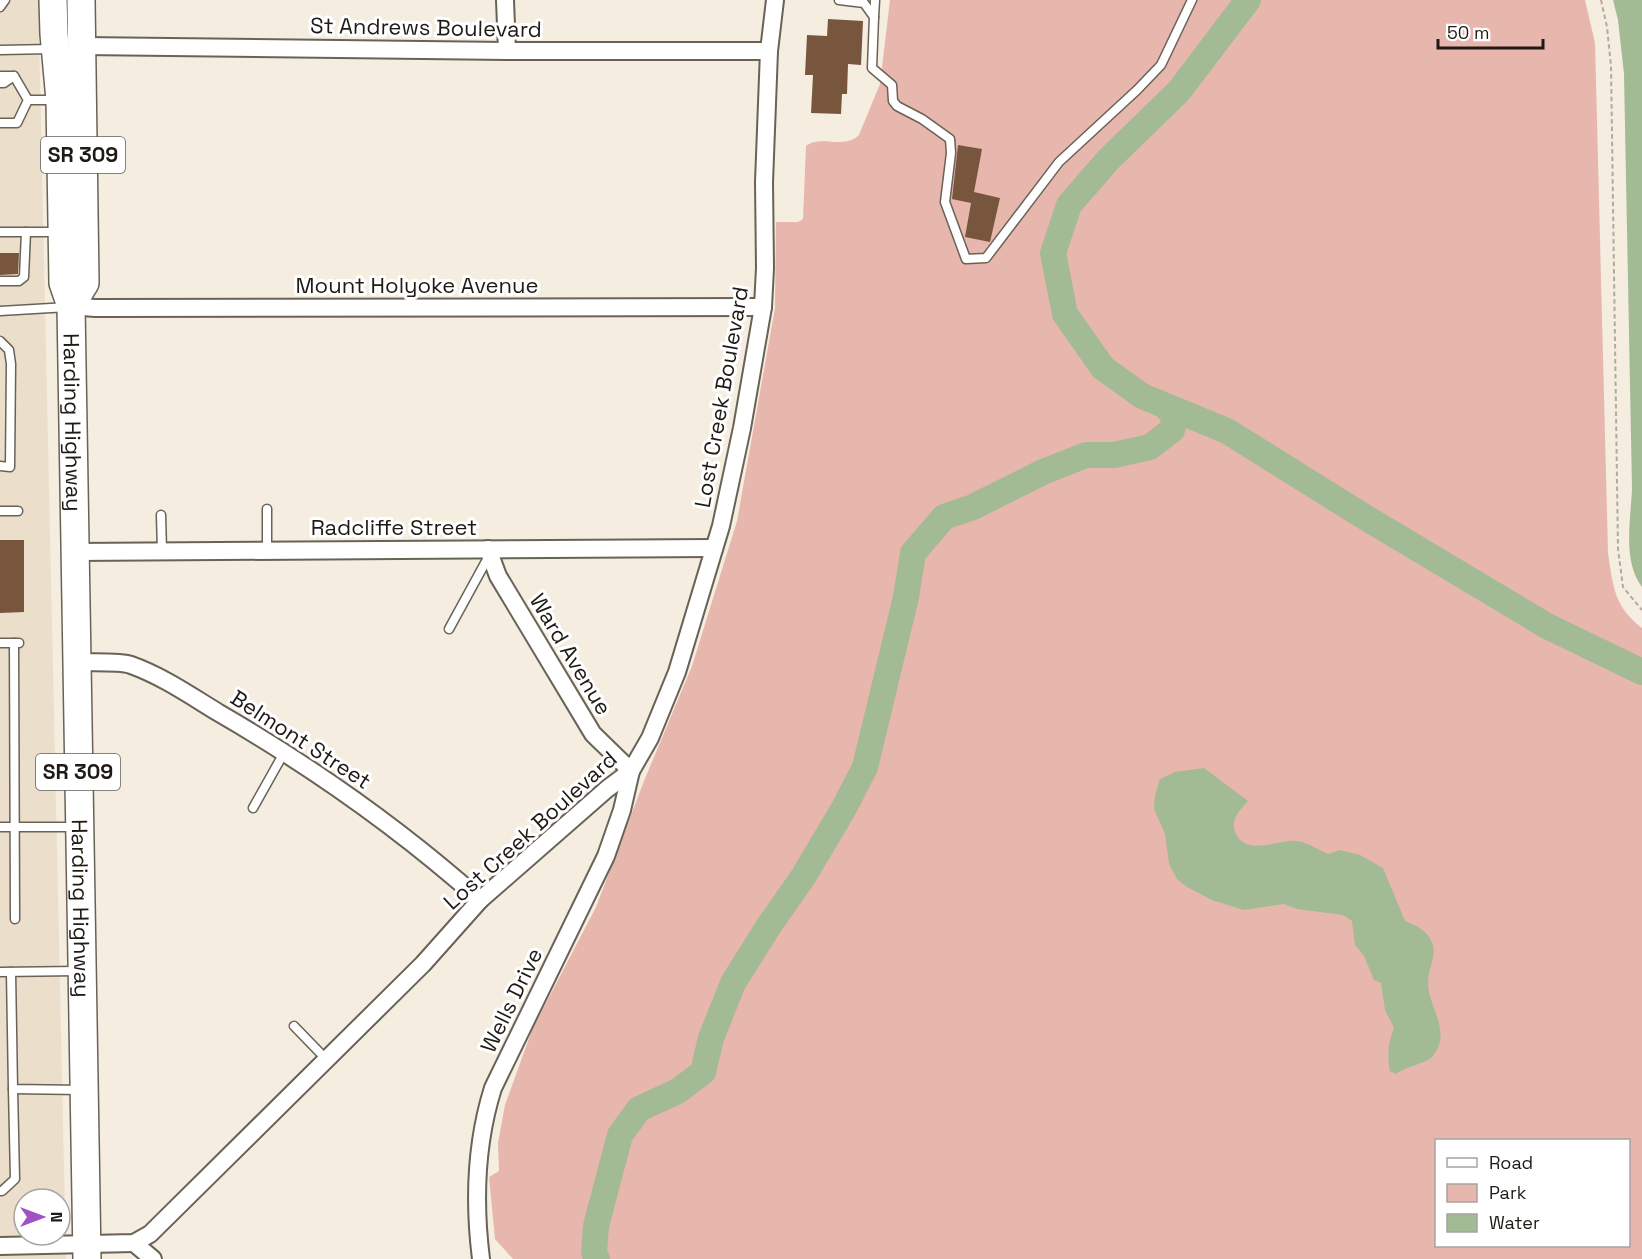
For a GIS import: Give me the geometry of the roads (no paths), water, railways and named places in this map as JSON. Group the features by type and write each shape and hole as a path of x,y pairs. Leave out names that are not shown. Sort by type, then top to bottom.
{"main road":[{"name":"Harding Highway","path":"53,0 60,100 63,283 71,306 87,1251"},
{"name":"Harding Highway","path":"71,306 84,283 81,0"}],"street":[{"path":"506,0 507,51"},
{"name":"Lost Creek Boulevard","path":"134,1243 150,1234 423,964 480,900 607,789 631,771 651,738 677,672 730,489 763,307 764,182 769,51 775,0"},
{"name":"St Andrews Boulevard","path":"82,46 507,51 769,51"},
{"name":"Mount Holyoke Avenue","path":"71,306 95,308 763,307"},
{"name":"Radcliffe Street","path":"74,552 714,548"},
{"name":"Ward Avenue","path":"489,551 504,585 593,734 631,771"},
{"name":"Belmont Street","path":"76,662 128,664 159,677 285,751 433,858 480,900"},
{"name":"Wells Drive","path":"481,1259 477,1227 477,1192 480,1154 493,1088 606,856 622,810 631,771"},
{"path":"0,1246 87,1251 134,1243 153,1259"}],"lane":[{"path":"0,7 5,0"},
{"path":"839,0 864,3 874,17"},
{"path":"875,0 872,68 891,85 893,101 897,106 922,119 950,139 951,153 945,202 966,259 986,258 1059,162 1161,65 1191,0"},
{"path":"0,50 55,49"},
{"path":"0,76 14,76"},
{"path":"14,76 28,100"},
{"path":"0,83 14,76"},
{"path":"28,100 60,100"},
{"path":"2,122 17,123 28,100"},
{"path":"0,232 62,232"},
{"path":"0,281 19,281 24,277 26,232"},
{"path":"0,311 71,306"},
{"path":"0,466 10,467 11,364 9,350 2,342"},
{"path":"267,509 267,550"},
{"path":"0,511 18,511"},
{"path":"161,515 162,551"},
{"path":"449,629 489,551"},
{"path":"0,643 17,643 15,919"},
{"path":"253,808 285,751"},
{"path":"0,827 79,827"},
{"path":"0,972 81,970"},
{"path":"0,1191 15,1179 11,972"},
{"path":"294,1026 326,1059"},
{"path":"12,1089 84,1090"}],"water":[{"path":"1613,0 1642,0 1642,587 1632,565 1629,539 1632,488 1624,74 1618,20"},
{"path":"1204,768 1248,801 1236,816 1234,829 1241,841 1248,845 1297,841 1309,844 1328,854 1340,850 1360,855 1383,868 1405,921 1423,930 1433,945 1428,981 1441,1037 1430,1059 1396,1074 1390,1071 1389,1049 1394,1028 1385,1010 1381,983 1374,980 1364,956 1355,945 1352,921 1343,915 1297,909 1284,904 1244,910 1212,900 1177,879 1169,864 1165,834 1154,809 1155,795 1160,779 1175,772"}],"waterway":[{"path":"1248,0 1179,91 1108,160 1069,205 1053,253 1065,314 1103,368 1142,396 1227,431 1363,516 1547,626 1642,672"},
{"path":"597,1259 594,1252 596,1226 620,1135 639,1109 678,1091 703,1072 711,1038 733,983 803,877 844,808 865,767 906,597 913,553 944,517 973,507 1043,472 1086,455 1114,455 1150,447 1172,430 1175,417 1166,407"}]}
